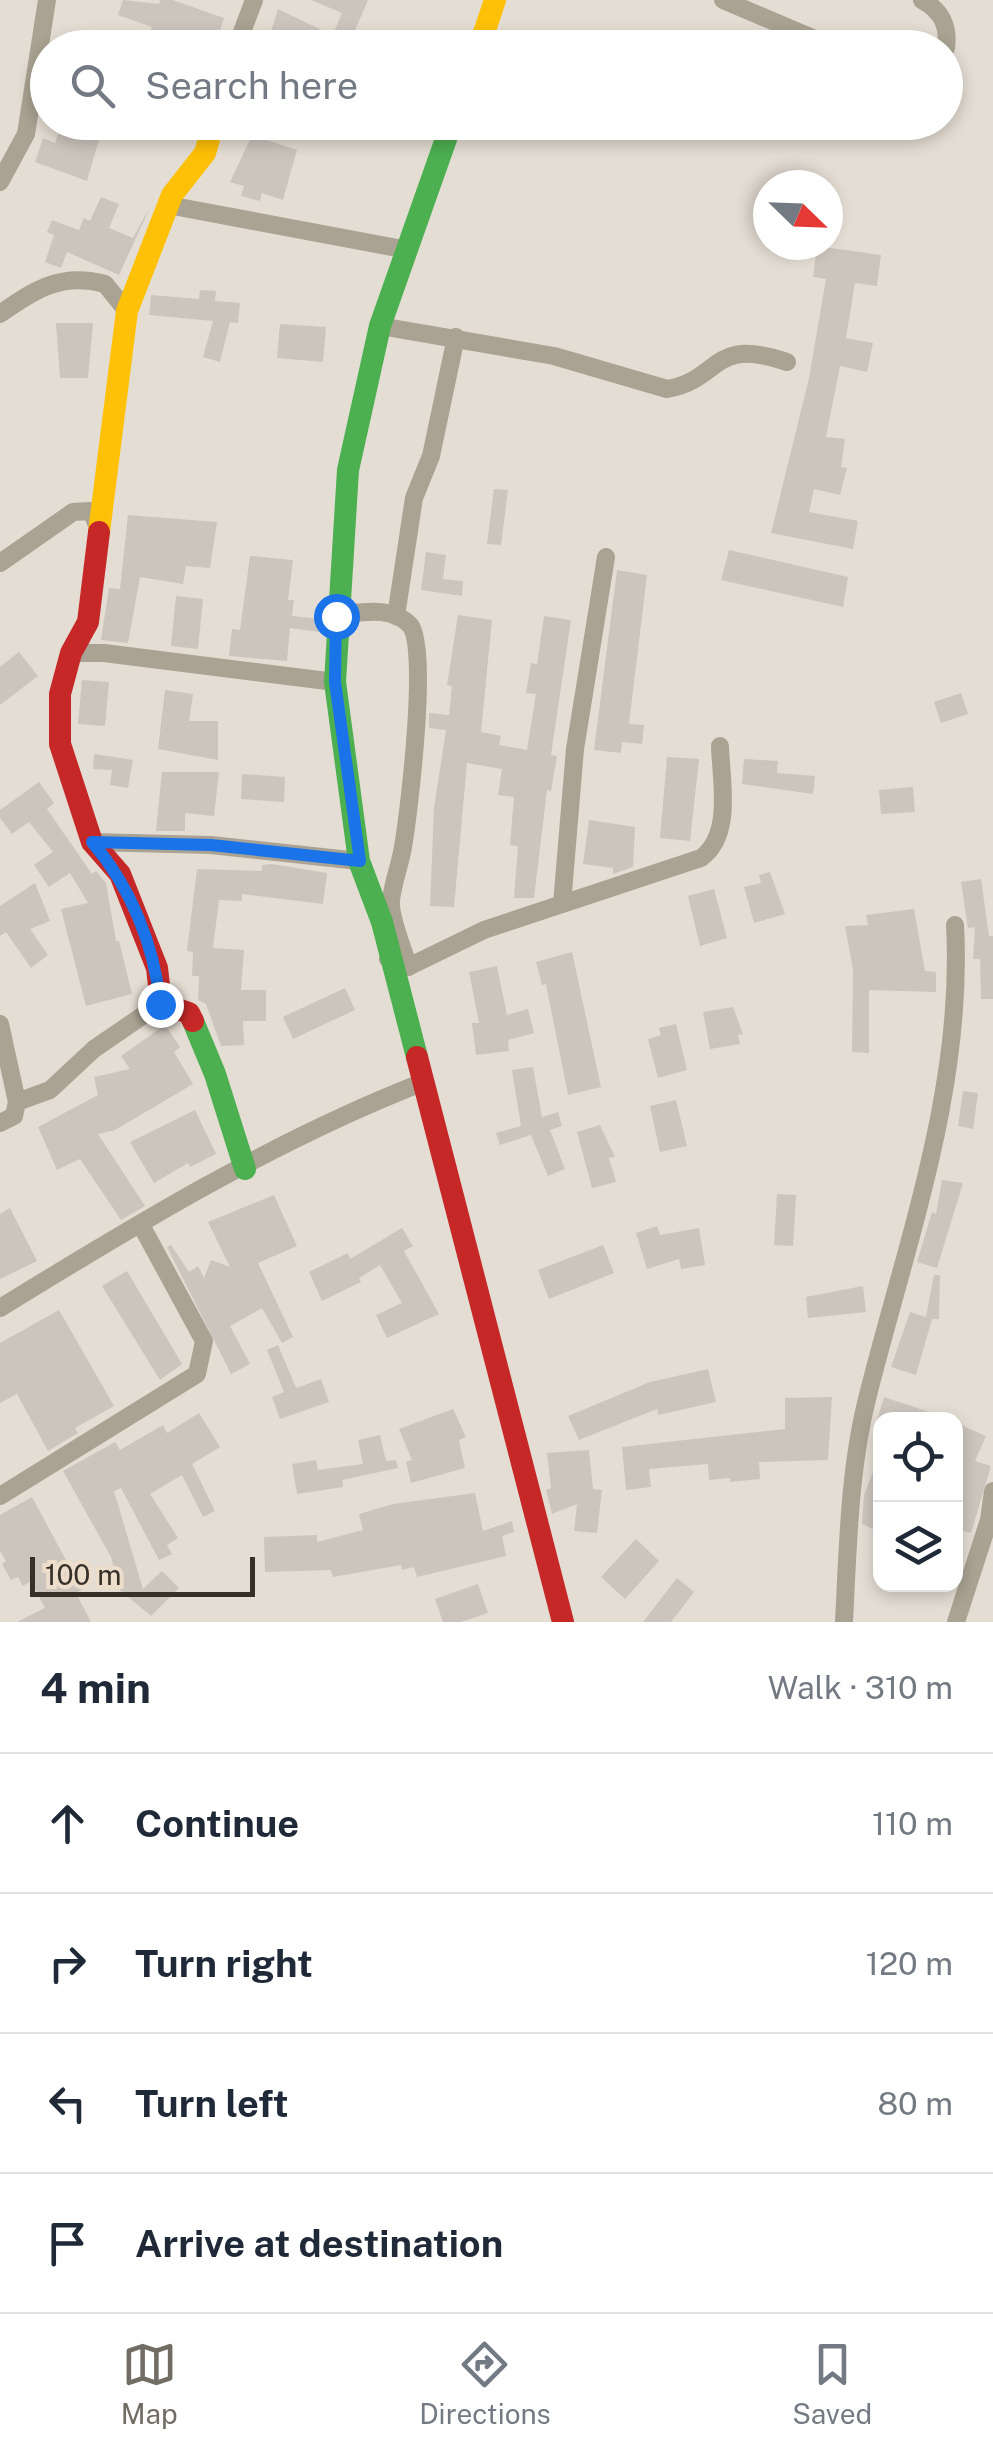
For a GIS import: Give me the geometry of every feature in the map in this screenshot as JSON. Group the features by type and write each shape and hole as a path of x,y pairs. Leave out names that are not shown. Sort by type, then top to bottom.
{"street":[{"path":"42,30 47,0"},
{"path":"243,30 254,0"},
{"path":"485,30 496,0"},
{"path":"723,0 794,30"},
{"path":"922,0 932,6 948,30"},
{"path":"0,182 26,134 30,108"},
{"path":"160,1004 157,968 120,874 92,842 58,730 60,694 71,653 88,622 96,524 111,459 126,311 168,204 205,154 209,140"},
{"path":"398,963 360,861 335,682 336,616 354,430 380,326 446,140"},
{"path":"168,204 408,250"},
{"path":"0,314 31,290 66,279 105,284 126,311"},
{"path":"380,326 554,356 667,389 682,386 715,361 741,352 787,362"},
{"path":"396,616 414,498 434,444 456,337"},
{"path":"0,563 73,512 91,511 96,524"},
{"path":"562,904 575,749 606,557"},
{"path":"336,616 376,611 396,616 414,632 419,660 404,846 391,897 398,963 421,1083 563,1622"},
{"path":"71,653 104,653 335,682"},
{"path":"398,963 710,852 723,813 720,746"},
{"path":"92,842 211,845 360,861"},
{"path":"844,1622 844,1563 862,1424 941,1121 953,1030 956,925"},
{"path":"17,1102 50,1090 94,1049 160,1004"},
{"path":"160,1004 189,1013 215,1074 244,1169"},
{"path":"0,1024 17,1102 14,1116 0,1123"},
{"path":"0,1308 334,1117 421,1083"},
{"path":"0,1496 196,1374 204,1356 204,1342 140,1225"},
{"path":"956,1622 990,1520 993,1491"}],"building":[{"path":"123,0 159,4 160,0 173,0 224,18 220,30 151,30 152,27 118,15"},
{"path":"311,0 368,0 355,30 335,30 342,13"},
{"path":"278,9 322,30 272,30"},
{"path":"42,140 99,140 87,181 35,162"},
{"path":"250,140 267,140 297,150 283,200 262,193 260,201 241,196 244,186 230,182"},
{"path":"101,197 119,204 109,228 133,238 151,205 119,275 67,252 61,268 45,262 54,235 47,232 52,220 79,230 84,218 90,221"},
{"path":"843,250 881,255 877,286 855,283 846,338 873,343 867,372 840,366 826,437 845,439 841,467 847,468 840,495 814,489 809,512 858,521 853,549 771,533 809,378 826,279 813,277 815,260 843,260"},
{"path":"200,290 216,291 215,301 240,303 238,323 230,322 220,362 203,357 213,321 149,315 151,295 199,299"},
{"path":"56,323 93,323 88,378 60,378"},
{"path":"280,324 326,327 323,362 277,358"},
{"path":"494,489 508,490 501,545 487,544"},
{"path":"128,515 217,522 210,568 186,566 183,584 140,577 128,643 101,640 109,588 120,589"},
{"path":"729,550 848,577 843,607 721,580"},
{"path":"426,552 446,555 443,579 463,581 462,596 421,590"},
{"path":"250,556 293,560 288,600 294,600 292,616 320,619 319,632 290,628 287,661 229,656 232,629 240,630"},
{"path":"617,570 647,575 629,724 644,725 642,744 622,742 621,753 594,750"},
{"path":"176,596 203,599 198,649 171,646"},
{"path":"458,615 492,620 481,732 501,736 499,745 527,750 536,694 526,693 531,663 537,664 544,616 571,620 551,755 557,756 551,791 547,790 534,898 514,898 518,846 510,845 514,797 498,795 502,769 467,763 454,907 430,906 434,808 446,730 429,728 429,713 449,715 452,686 447,685"},
{"path":"19,652 38,676 0,705 0,667"},
{"path":"82,680 109,682 105,726 78,724"},
{"path":"165,690 193,694 189,721 218,721 218,760 158,749"},
{"path":"961,693 968,714 941,723 934,702"},
{"path":"94,754 133,760 128,788 110,785 112,770 93,769"},
{"path":"667,757 699,759 690,841 660,838"},
{"path":"744,759 778,761 777,773 815,776 813,794 742,784"},
{"path":"162,772 219,772 214,816 185,813 185,831 156,831"},
{"path":"242,774 285,777 284,802 241,799"},
{"path":"39,782 54,803 47,809 92,874 96,871 106,883 116,941 132,994 86,1006 61,909 88,903 70,873 49,887 34,865 53,852 29,822 12,834 0,818 0,810"},
{"path":"913,787 915,812 881,814 879,790"},
{"path":"589,820 635,827 633,867 613,874 613,868 583,864"},
{"path":"262,865 327,873 323,904 242,894 242,901 219,900 213,948 244,950 241,990 266,990 266,1021 243,1021 244,1045 221,1046 206,1004 198,1000 199,976 192,976 193,952 187,951 197,869 262,871"},
{"path":"770,872 785,914 754,923 744,887 761,883 759,875"},
{"path":"981,879 989,936 993,936 993,999 981,999 980,959 973,959 975,927 968,928 961,882"},
{"path":"35,883 50,921 30,929 48,955 31,968 6,932 0,936 0,906"},
{"path":"714,889 727,938 700,946 688,896"},
{"path":"914,909 925,971 936,972 936,992 869,990 869,1053 852,1052 853,970 845,926 868,925 866,915"},
{"path":"572,952 601,1087 568,1095 546,984 542,985 536,962"},
{"path":"497,966 507,1015 528,1009 534,1033 508,1040 509,1051 476,1055 472,1023 479,1023 469,972"},
{"path":"345,988 355,1010 293,1039 283,1017"},
{"path":"733,1007 743,1034 738,1035 740,1044 710,1049 703,1012"},
{"path":"676,1024 687,1070 658,1078 648,1039 661,1035 659,1028"},
{"path":"165,1025 180,1047 174,1052 193,1084 115,1130 98,1134 145,1206 121,1220 80,1159 57,1170 38,1127 98,1095 94,1077 130,1069 121,1056"},
{"path":"533,1067 542,1117 558,1112 562,1126 550,1130 565,1169 548,1176 531,1135 500,1145 496,1133 521,1126 512,1070"},
{"path":"963,1091 978,1093 973,1129 958,1126"},
{"path":"676,1100 687,1146 660,1152 650,1106"},
{"path":"195,1110 216,1154 190,1167 188,1163 154,1183 130,1142"},
{"path":"600,1125 615,1157 609,1158 616,1182 592,1188 577,1132"},
{"path":"942,1180 963,1183 937,1268 917,1262 932,1212 936,1214"},
{"path":"777,1194 796,1195 793,1246 774,1245"},
{"path":"274,1195 297,1246 258,1263 293,1337 282,1343 262,1308 230,1326 250,1364 231,1374 167,1247 171,1245 189,1272 198,1266 204,1278 211,1260 230,1267 208,1222"},
{"path":"10,1208 37,1261 0,1279 0,1214"},
{"path":"657,1226 660,1235 699,1228 705,1265 681,1269 679,1259 647,1269 636,1233"},
{"path":"402,1228 413,1246 404,1251 439,1314 387,1338 376,1315 402,1303 380,1265 359,1278 361,1282 322,1301 309,1272 348,1253 350,1259"},
{"path":"603,1245 614,1273 549,1299 538,1270"},
{"path":"127,1271 182,1364 160,1380 102,1286"},
{"path":"934,1275 940,1275 939,1319 932,1319 916,1375 891,1367 910,1312 926,1317"},
{"path":"863,1286 866,1312 808,1318 806,1297"},
{"path":"59,1310 114,1406 75,1428 78,1433 48,1451 17,1394 0,1403 0,1343"},
{"path":"278,1345 296,1388 321,1379 329,1402 280,1419 272,1397 284,1392 267,1350"},
{"path":"708,1369 716,1402 658,1415 657,1409 579,1440 568,1416 650,1382"},
{"path":"832,1397 828,1460 759,1462 760,1479 730,1482 730,1478 709,1480 708,1464 649,1469 651,1487 626,1490 622,1447 785,1429 785,1398"},
{"path":"884,1397 929,1412 879,1412"},
{"path":"453,1409 466,1437 459,1440 465,1468 411,1483 406,1462 412,1460 399,1429"},
{"path":"199,1413 220,1447 192,1464 215,1511 203,1517 182,1475 150,1494 178,1538 167,1545 172,1554 159,1560 121,1488 114,1491 143,1589 162,1571 179,1588 151,1616 120,1590 111,1557 63,1471 115,1442 120,1450 163,1425 167,1433"},
{"path":"963,1426 986,1436 975,1461 991,1466 971,1533 963,1531"},
{"path":"380,1435 386,1461 396,1460 398,1468 342,1480 343,1487 297,1494 292,1464 316,1460 318,1470 363,1464 358,1440"},
{"path":"589,1450 593,1489 602,1490 597,1533 574,1531 577,1504 552,1514 546,1490 551,1488 547,1453"},
{"path":"873,1472 873,1529 862,1524 864,1495"},
{"path":"475,1493 483,1531 512,1521 514,1532 502,1536 506,1556 417,1577 414,1567 402,1570 401,1565 333,1577 331,1570 265,1572 264,1537 317,1535 317,1542 363,1530 359,1514 393,1504"},
{"path":"32,1497 82,1590 76,1593 91,1622 17,1622 45,1608 31,1581 23,1586 18,1577 11,1580 2,1564 6,1561 0,1551 0,1515"},
{"path":"636,1539 659,1561 625,1599 601,1577"},
{"path":"677,1578 694,1592 671,1622 643,1622"},
{"path":"478,1584 488,1613 461,1622 443,1622 435,1599"}],"traffic: fast":[{"path":"417,1057 382,922 359,861 335,682 348,470 380,326 446,140"},
{"path":"193,1021 215,1074 245,1169"}],"traffic: slow":[{"path":"485,30 495,0"},
{"path":"99,532 127,311 172,195 205,153 209,140"}],"traffic: jam":[{"path":"99,532 88,622 71,653 60,694 60,744 92,842 120,874 157,968 161,1003 189,1013 193,1021"},
{"path":"417,1057 563,1622"}],"route":[{"path":"160,1004 157,968 120,874 92,842 211,845 360,861 335,682 336,616"}]}
